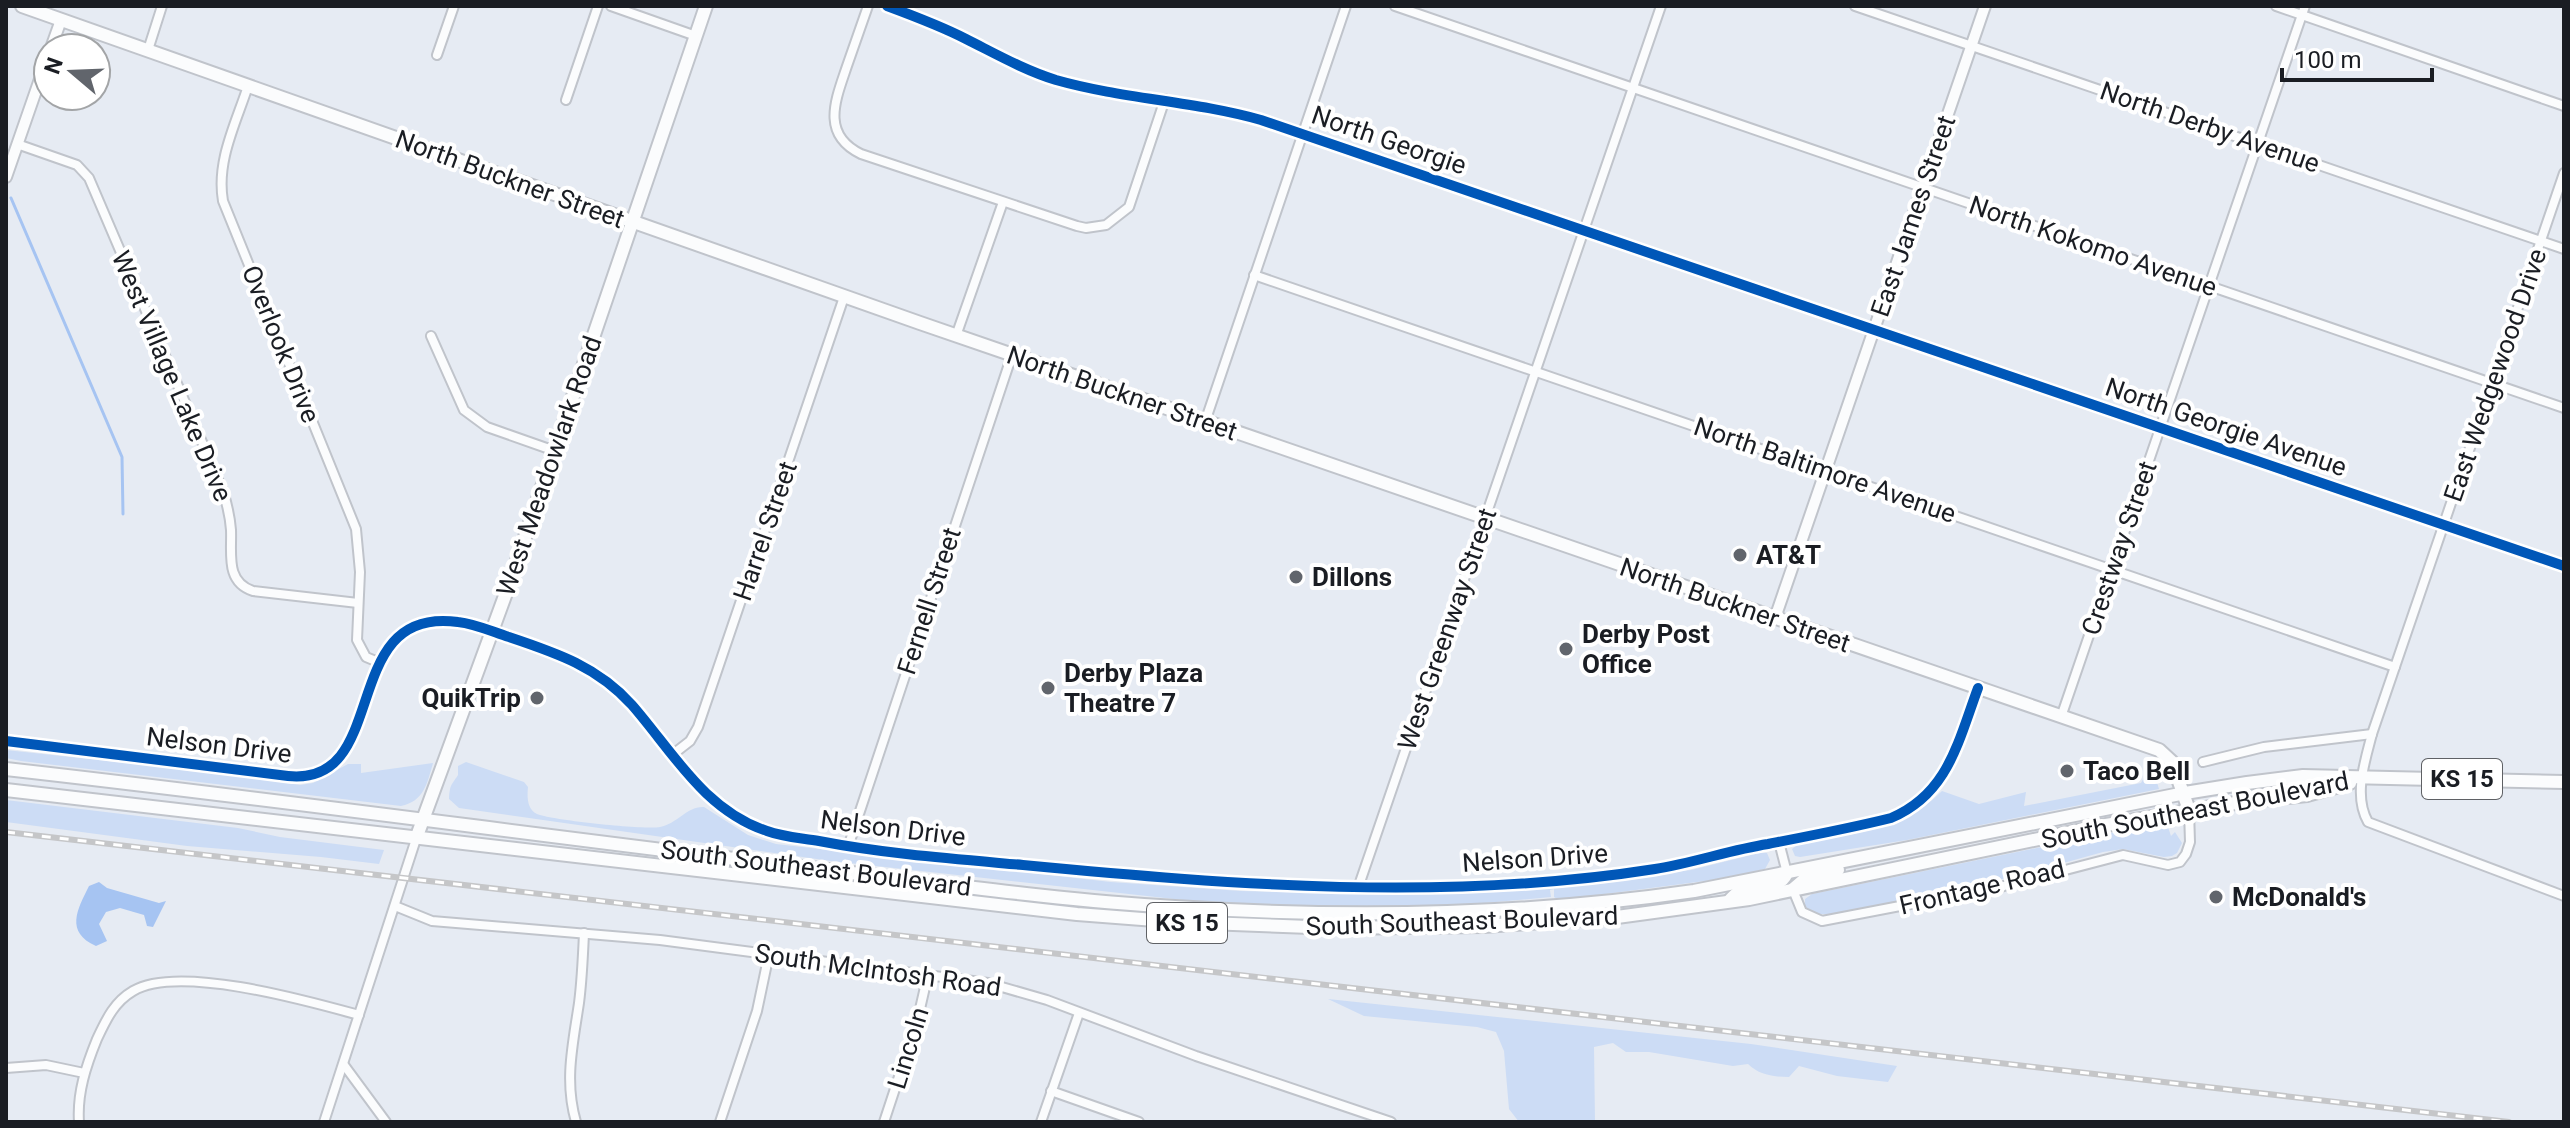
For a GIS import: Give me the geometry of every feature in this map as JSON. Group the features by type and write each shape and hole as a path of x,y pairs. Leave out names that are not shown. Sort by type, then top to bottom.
{"main road":[{"name":"North Buckner Street","path":"22,6 956,336 2159,750 2170,758 2189,810"},
{"name":"West Meadowlark Road","path":"417,836 492,632 706,6"},
{"name":"South Southeast Boulevard","path":"6,769 936,883 1170,907 1257,912 1416,913 1532,910 1635,899 1787,873 2185,793 2303,776 2361,779"},
{"name":"South Southeast Boulevard","path":"6,790 1077,914 1220,925 1336,928 1498,926 1617,917 1727,902 2189,810 2307,795 2361,779"},
{"name":"KS 15","path":"2361,779 2564,782"},
{"path":"1793,890 1797,883 1806,878 1846,869 1857,859"},
{"path":"1727,902 1742,890 1778,884 1787,873"}],"street":[{"path":"148,50 162,6"},
{"path":"437,55 454,6"},
{"path":"566,100 598,6"},
{"path":"611,6 696,36"},
{"path":"868,6 834,105 834,122 845,144 861,154 1077,226 1106,225 1129,207 1165,99"},
{"name":"North Georgie","path":"887,6 1053,79 1232,111 1874,329"},
{"path":"1205,422 1346,6"},
{"name":"North Kokomo Avenue","path":"1395,6 2564,408"},
{"name":"West Greenway Street","path":"1358,888 1661,6"},
{"name":"North Derby Avenue","path":"1855,6 2564,249"},
{"name":"East James Street","path":"1775,618 1985,6"},
{"path":"2276,6 2304,10 2564,106"},
{"name":"Crestway Street","path":"2061,717 2304,10"},
{"path":"57,32 61,20"},
{"name":"Overlook Drive","path":"248,86 223,161 223,201 356,529 360,572 359,647 366,657 378,662"},
{"path":"6,177 32,101"},
{"name":"West Village Lake Drive","path":"17,144 77,165 89,178 223,491 231,528 231,570 238,582 253,591 358,603"},
{"name":"East Wedgewood Drive","path":"2361,779 2372,734 2564,173"},
{"path":"956,336 1003,202"},
{"name":"North Baltimore Avenue","path":"1254,275 2395,667"},
{"name":"Harrel Street","path":"672,755 690,741 698,727 844,297"},
{"name":"North Georgie Avenue","path":"1874,329 2564,566"},
{"path":"431,336 464,410 487,427 555,451"},
{"name":"Fernell Street","path":"848,847 1012,355"},
{"name":"Nelson Drive","path":"6,741 288,776 310,776 328,770 345,752 378,662 395,640 418,624 454,621 573,659 602,676 630,702 702,790 729,813 767,832 848,847 1186,881 1358,888 1483,885 1609,875 1683,864 1891,818 1913,808 1941,779 1953,756 1978,688"},
{"path":"2203,762 2264,747 2372,734"},
{"path":"2361,779 2364,814 2368,822 2564,896"},
{"name":"Frontage Road","path":"1793,890 1802,912 1822,921 2004,886 2123,855 2168,865 2180,862 2186,854 2190,842 2189,810"},
{"name":"West Meadowlark Road","path":"324,1122 417,836"},
{"path":"1779,842 1787,873"},
{"name":"South McIntosh Road","path":"395,906 432,921 584,933 988,983 1391,1122"},
{"path":"576,1122 570,1095 569,1066 582,979 584,933"},
{"path":"720,1122 757,1011 769,954"},
{"name":"Lincoln","path":"884,1122 917,1022 928,974"},
{"path":"79,1122 84,1073 110,1013 126,996 151,983 172,980 247,988 359,1015"},
{"path":"1041,1122 1079,1013"},
{"path":"6,1068 46,1065 84,1073"},
{"path":"344,1065 386,1122"},
{"path":"1051,1091 1139,1122"}],"shaded area":[{"path":"6,750 300,785 313,783 348,764 361,764 361,773 433,763 420,796 401,806 21,761 6,758"},
{"path":"466,762 524,782 528,787 529,806 537,814 546,816 651,828 666,825 692,809 704,807 748,835 776,844 1111,882 1241,891 1371,894 1502,890 1691,870 1759,853 1767,853 1770,860 1765,869 1720,879 1559,900 1554,897 1554,889 1550,890 1551,897 1474,904 1339,908 1201,902 831,861 459,808 449,799 450,790 458,775 458,766"},
{"path":"2145,776 2156,779 2159,789 1907,840 1800,857 1795,856 1792,849 1797,845 1892,823 1926,805 1942,791 1979,804 2026,792 2024,806 2141,783"},
{"path":"6,800 238,828 280,837 384,850 379,864 187,846 6,822"},
{"path":"2159,823 2168,827 2171,836 2175,832 2182,843 2172,856 2123,849 2017,876 1836,914 1816,914 1805,909 1805,899 1812,894"},
{"path":"1328,999 1751,1044 1897,1066 1888,1082 1837,1076 1799,1066 1789,1077 1778,1077 1762,1073 1748,1064 1733,1066 1649,1052 1626,1052 1613,1043 1594,1047 1595,1122 1519,1122 1509,1109 1504,1051 1496,1032 1477,1027 1364,1016"}],"water":[{"path":"99,882 107,888 159,903 166,901 153,927 147,926 144,915 120,908 106,912 99,924 107,941 96,946 86,940 80,934 76,920 89,886"}],"waterway":[{"path":"11,198 122,457 123,514"}],"railway":[{"path":"6,832 2509,1122"}],"cycle path":[{"path":"887,6 937,25 1021,67 1056,80 1261,120 2564,566"},
{"path":"6,741 288,776 320,772 342,754 356,728 378,666 395,640 420,624 458,622 484,628 591,671 632,705 707,794 745,821 773,833 895,853 1181,879 1419,888 1576,879 1655,869 1891,818 1910,808 1938,781 1957,747 1978,688"}],"place":[{"name":"AT&T","path":"1740,555"},
{"name":"Dillons","path":"1296,577"},
{"name":"Derby Post Office","path":"1566,649"},
{"name":"Derby Plaza Theatre 7","path":"1048,688"},
{"name":"QuikTrip","path":"537,698"},
{"name":"Taco Bell","path":"2067,771"},
{"name":"McDonald's","path":"2216,897"}]}
